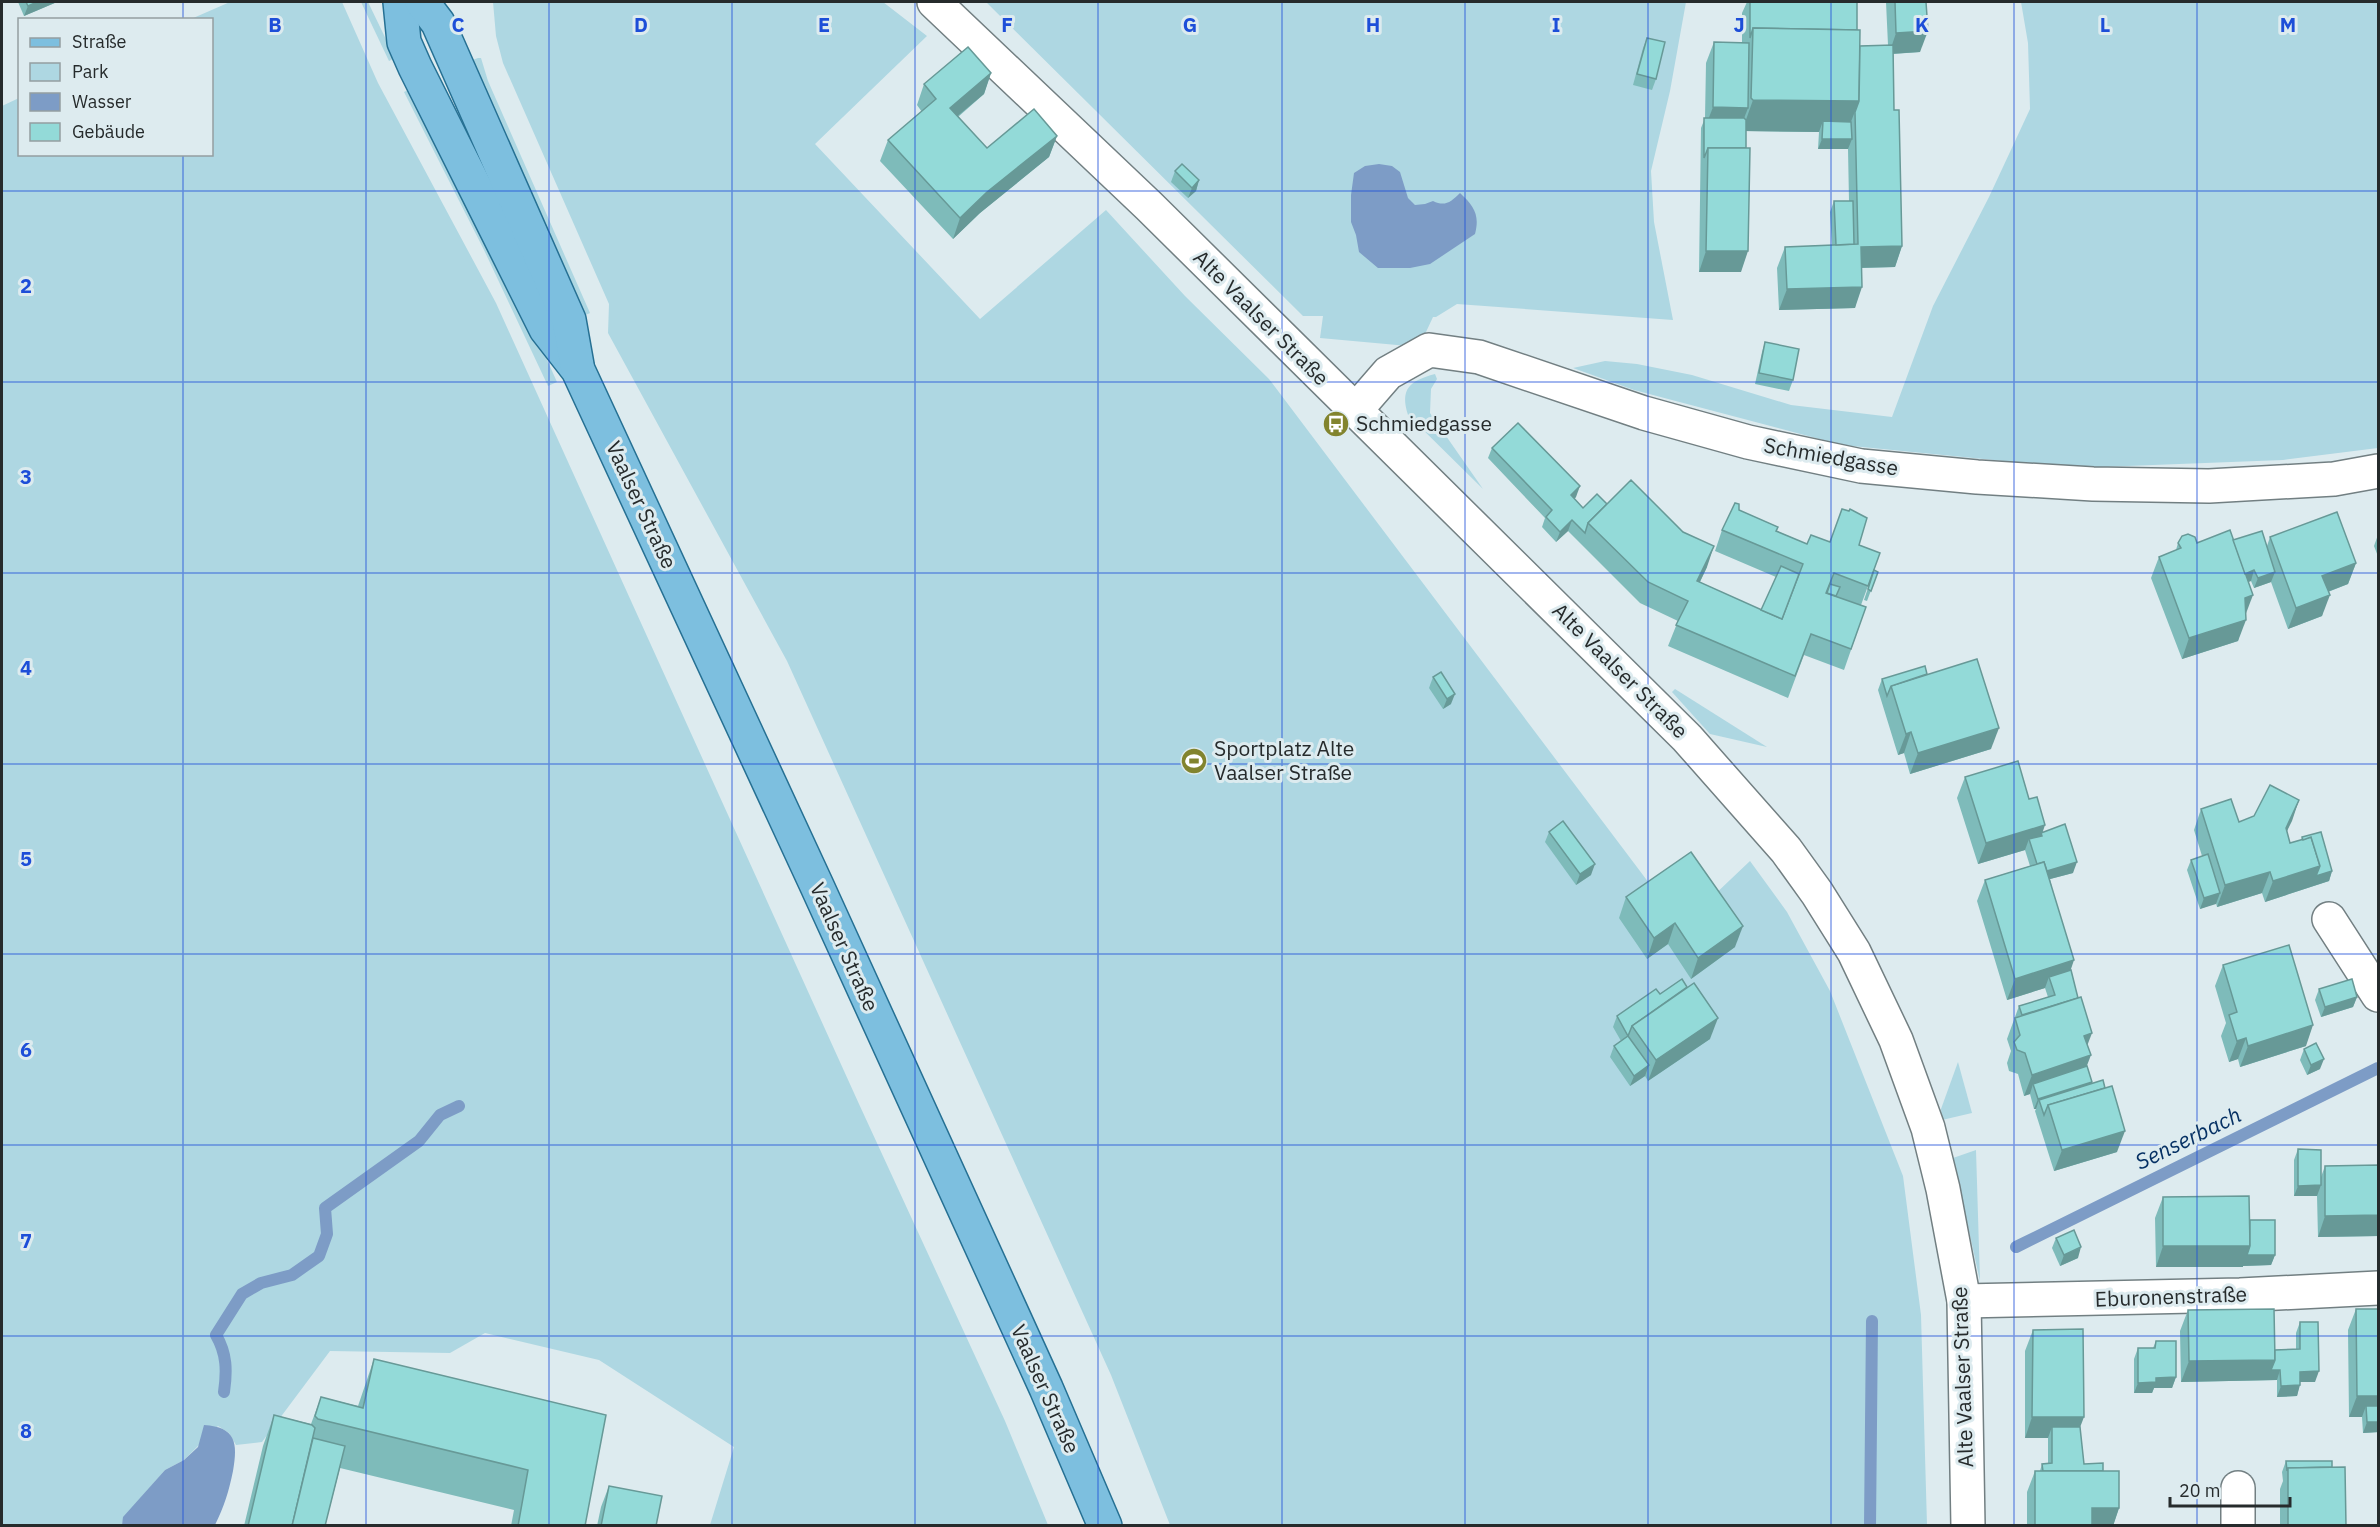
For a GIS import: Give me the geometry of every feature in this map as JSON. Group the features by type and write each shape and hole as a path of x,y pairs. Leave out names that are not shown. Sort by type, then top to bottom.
{"main road":[{"name":"Vaalser Straße","path":"400,2 404,42 415,67 546,329 578,369 817,886 887,1045 1046,1388 1106,1526"},
{"name":"Vaalser Straße","path":"422,2 438,24 569,320 578,369"}],"street":[{"name":"Alte Vaalser Straße","path":"934,2 1149,206 1687,738 1786,850 1817,893 1854,952 1896,1040 1928,1128 1941,1179 1964,1301 1968,1526"},
{"name":"Schmiedgasse","path":"1355,411 1388,373 1429,350 1479,357 1644,413 1748,442 1861,466 1977,477 2082,483 2209,486 2334,479 2379,471"},
{"path":"2329,919 2379,995"},
{"name":"Eburonenstraße","path":"1964,1301 2240,1295 2379,1288"},
{"path":"2238,1488 2238,1526"}],"green space":[{"path":"230,2 342,2 378,83 496,303 1005,1421 1048,1525 710,1525 734,1447 599,1360 485,1333 450,1353 330,1351 262,1442 236,1445 229,1433 218,1426 184,1460 165,1470 124,1517 122,1525 2,1525 2,106 18,98 18,156 213,156 213,18 193,18"},
{"path":"361,2 368,2 395,58 389,61"},
{"path":"493,2 883,2 927,36 815,144 980,319 1106,210 1185,296 1269,379 1649,883 1711,898 1750,861 1787,912 1830,991 1903,1176 1921,1315 1927,1525 1170,1525 1111,1375 787,661 608,333 609,304 503,63 496,36"},
{"path":"986,2 1686,2 1670,91 1651,171 1654,222 1673,320 1457,304 1433,317 1419,347 1320,338 1323,316 1303,316"},
{"path":"2021,2 2378,2 2378,448 2283,460 2075,468 1842,445 1634,390 1573,368 1605,361 1637,364 1692,375 1791,405 1892,417 1933,306 1989,197 2030,109 2028,43"},
{"path":"481,58 488,81 590,313 581,317 467,62"},
{"path":"412,88 516,291 557,382 548,386 484,250 404,92"},
{"path":"1435,374 1437,379 1431,389 1430,413 1483,489 1408,415 1405,399 1409,387"},
{"path":"1675,689 1767,747 1710,734 1672,692"},
{"path":"1958,1062 1972,1113 1942,1120 1941,1109"},
{"path":"1976,1150 1980,1281 1953,1158"}],"water":[{"path":"1379,164 1392,166 1400,172 1408,198 1415,205 1433,201 1444,203 1451,201 1460,193 1475,211 1477,221 1475,234 1430,264 1410,268 1378,268 1359,252 1351,222 1351,195 1354,173 1365,166"},
{"path":"204,1425 215,1426 229,1433 235,1452 230,1485 215,1525 122,1525 123,1517 165,1470 184,1460 198,1447"}],"building":[{"path":"1750,2 1857,2 1857,30 1753,28 1750,38"},
{"path":"1895,2 1926,2 1928,31 1896,33"},
{"path":"1753,28 1860,30 1859,101 1753,100 1751,98"},
{"path":"1647,38 1665,42 1656,79 1637,74"},
{"path":"1714,42 1749,43 1748,108 1713,107"},
{"path":"1893,45 1894,110 1899,110 1902,246 1861,247 1862,287 1787,289 1785,247 1858,244 1855,112 1859,101 1860,46"},
{"path":"968,47 991,73 950,108 987,148 1034,109 1057,136 987,192 960,218 888,140 936,99 924,84"},
{"path":"1704,118 1744,118 1746,120 1746,148 1708,148 1704,158"},
{"path":"1823,121 1851,122 1852,139 1822,139"},
{"path":"1708,148 1750,148 1748,251 1706,251"},
{"path":"1182,164 1199,180 1192,188 1175,171"},
{"path":"1834,201 1853,201 1854,244 1836,245"},
{"path":"1765,342 1799,349 1793,380 1759,373"},
{"path":"1518,423 1580,486 1571,495 1583,508 1597,494 1607,504 1588,523 1585,533 1572,520 1560,532 1546,517 1552,510 1492,448"},
{"path":"1631,480 1683,532 1714,546 1697,581 1782,619 1803,564 1722,530 1735,503 1739,504 1739,510 1778,527 1776,531 1807,544 1811,535 1830,542 1842,509 1849,511 1850,509 1867,518 1859,545 1880,553 1868,586 1834,573 1826,593 1866,607 1851,649 1811,634 1795,676 1676,625 1688,601 1648,582 1588,523"},
{"path":"2337,512 2356,563 2322,576 2330,595 2296,608 2270,537"},
{"path":"2230,530 2253,595 2245,598 2246,620 2189,638 2159,557 2181,548 2178,543 2182,536 2188,534 2195,537 2197,543"},
{"path":"2262,531 2275,572 2258,578 2254,570 2245,574 2233,540"},
{"path":"1781,566 1799,574 1782,619 1761,610"},
{"path":"1874,570 1878,572 1871,591 1868,589"},
{"path":"1830,584 1840,587 1836,596 1827,593"},
{"path":"1977,659 1999,728 1918,753 1911,732 1906,734 1891,686"},
{"path":"1925,666 1927,674 1891,686 1887,696 1882,679"},
{"path":"1441,672 1455,694 1447,699 1433,677"},
{"path":"2018,761 2029,799 2037,797 2045,825 1986,843 1965,777"},
{"path":"2270,785 2299,800 2286,828 2290,843 2311,837 2320,866 2273,881 2270,872 2225,885 2201,809 2231,799 2239,822 2254,816"},
{"path":"1563,821 1595,864 1580,874 1549,832"},
{"path":"2065,824 2077,862 2047,871 2044,862 2037,864 2029,839 2042,836 2041,833"},
{"path":"2321,832 2332,871 2316,876 2320,866 2311,837 2303,840 2302,837"},
{"path":"1691,852 1743,926 1698,958 1675,923 1654,938 1626,897"},
{"path":"2208,854 2220,893 2204,898 2191,860"},
{"path":"2044,862 2074,960 2015,979 1985,880"},
{"path":"2289,945 2313,1025 2248,1046 2246,1038 2237,1041 2229,1015 2237,1012 2223,965"},
{"path":"2071,970 2078,998 2022,1015 2019,1006 2055,995 2049,977"},
{"path":"1682,979 1687,987 1632,1026 1628,1036 1617,1016 1656,989 1660,994"},
{"path":"2352,979 2357,997 2325,1007 2319,989"},
{"path":"1694,983 1718,1018 1656,1060 1632,1026"},
{"path":"2081,997 2092,1033 2084,1036 2091,1055 2032,1075 2025,1053 2017,1050 2014,1042 2020,1035 2015,1018"},
{"path":"1628,1036 1649,1065 1634,1076 1614,1046"},
{"path":"2316,1043 2324,1059 2311,1065 2304,1049"},
{"path":"2087,1066 2092,1082 2038,1099 2033,1084"},
{"path":"2103,1080 2105,1088 2048,1105 2044,1115 2039,1100"},
{"path":"2112,1086 2125,1131 2062,1150 2048,1105"},
{"path":"2298,1149 2321,1150 2321,1185 2298,1186"},
{"path":"2379,1165 2379,1215 2325,1216 2325,1166"},
{"path":"2249,1196 2250,1246 2163,1246 2163,1197"},
{"path":"2250,1220 2275,1220 2275,1255 2247,1255 2250,1246"},
{"path":"2074,1230 2081,1247 2064,1255 2056,1238"},
{"path":"2274,1309 2275,1360 2189,1361 2188,1310"},
{"path":"2356,1309 2379,1309 2379,1396 2357,1396"},
{"path":"2300,1322 2318,1322 2319,1371 2300,1372 2300,1385 2281,1386 2280,1370 2271,1370 2275,1360 2275,1350 2300,1349"},
{"path":"2083,1329 2084,1417 2032,1417 2033,1330"},
{"path":"2156,1341 2176,1341 2176,1377 2156,1378 2156,1382 2138,1383 2138,1348 2155,1348"},
{"path":"374,1359 606,1415 585,1526 518,1526 528,1470 318,1419 315,1416 321,1397 363,1408"},
{"path":"2366,1406 2379,1406 2379,1422 2367,1422"},
{"path":"274,1415 312,1425 315,1428 292,1526 248,1526"},
{"path":"2052,1427 2080,1427 2084,1464 2103,1463 2103,1471 2043,1471 2042,1464 2052,1463"},
{"path":"313,1438 345,1446 325,1526 292,1526"},
{"path":"2286,1461 2332,1461 2332,1467 2288,1468 2287,1471"},
{"path":"2345,1467 2346,1526 2288,1526 2288,1468"},
{"path":"2035,1471 2119,1471 2119,1508 2092,1508 2092,1526 2035,1526"},
{"path":"609,1486 662,1496 656,1526 601,1526"}],"waterway":[{"name":"Senserbach","path":"2016,1247 2378,1068"},
{"path":"224,1392 225,1363 216,1335 242,1294 261,1283 292,1275 319,1256 327,1234 325,1208 419,1141 440,1115 459,1106"},
{"name":"Senserbach","path":"1870,1526 1872,1321"}],"place":[{"name":"Schmiedgasse","path":"1336,424"},
{"name":"Sportplatz Alte Vaalser Straße","path":"1194,761"}]}
